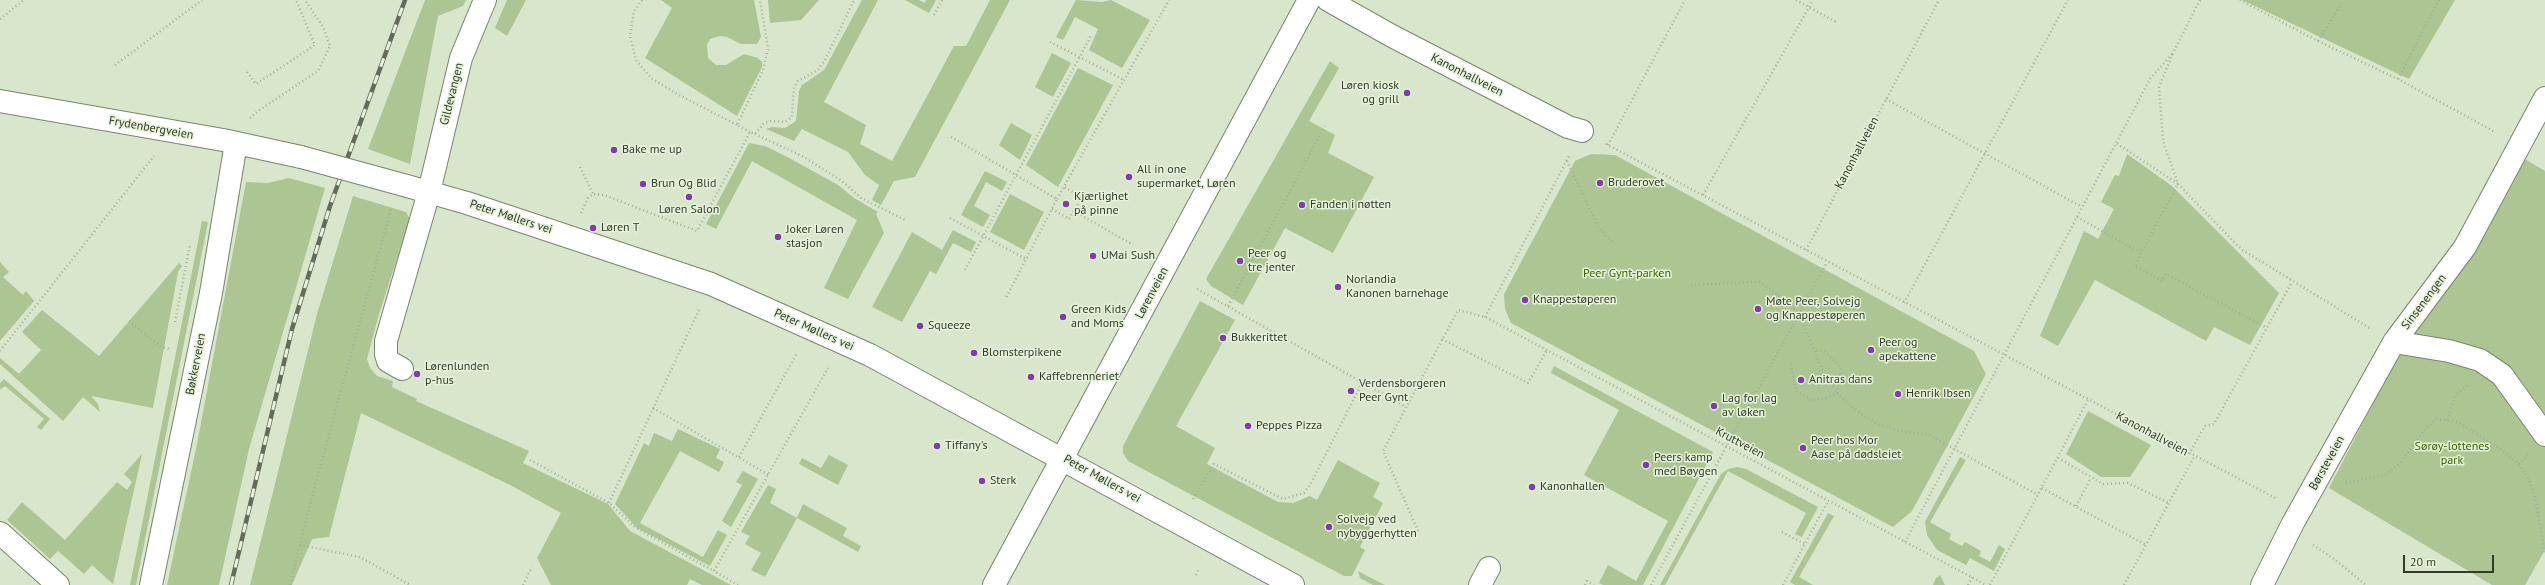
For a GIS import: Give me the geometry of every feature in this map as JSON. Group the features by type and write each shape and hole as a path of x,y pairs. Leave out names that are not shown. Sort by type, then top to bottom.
{"street":[{"name":"Gildevangen","path":"402,369 388,361 386,341 429,192 461,58 485,0"},
{"name":"Lørenveien","path":"994,585 1309,0"},
{"name":"Kanonhallveien","path":"1328,0 1392,36 1568,126 1582,131"},
{"name":"Sinsenengen","path":"2545,98 2518,145 2465,247 2394,342 2450,351 2480,360 2502,375 2545,435"},
{"name":"Frydenbergveien","path":"0,101 236,143 302,157"},
{"name":"Bøkkerveien","path":"151,585 211,293 236,143"},
{"name":"Peter Møllers vei","path":"302,157 429,192 711,284 870,355 1062,458 1293,585"},
{"name":"Børsteveien","path":"2262,585 2324,468 2394,342"},
{"path":"0,533 58,585"}],"path":[{"path":"0,19 24,0"},
{"path":"115,65 202,0"},
{"path":"247,72 256,84 315,46 296,0"},
{"path":"246,123 258,111 318,71 330,46 323,27 305,0"},
{"path":"642,0 634,11 630,36 636,60 651,78 677,94 750,132 802,156 842,181 861,198 906,220"},
{"path":"737,125 763,70 768,48 760,0"},
{"path":"755,134 764,124 771,121 785,122 792,117 794,87 798,81 818,70 825,60 854,0"},
{"path":"934,15 942,0"},
{"path":"1006,298 1057,199 1169,0"},
{"path":"1608,145 1685,0"},
{"path":"1796,0 1836,22"},
{"path":"1703,195 1813,0"},
{"name":"Kanonhallveien","path":"1806,250 1939,0"},
{"path":"1904,302 1989,148 2068,0"},
{"path":"2200,0 2173,53 2159,87 2163,141 2178,184 2135,266 2162,281 2166,274 2267,328"},
{"path":"2240,0 2318,41 2398,79 2518,145"},
{"path":"2398,79 2439,0"},
{"path":"2318,41 2342,4"},
{"path":"965,270 1092,34"},
{"path":"1050,42 1124,80"},
{"path":"1905,542 2150,79 2173,53"},
{"path":"1886,99 2082,207"},
{"path":"1228,306 1325,126"},
{"path":"1485,317 1582,131"},
{"name":"Kanonhallveien","path":"1582,131 2194,457 2301,511"},
{"path":"581,214 588,198 593,194 604,195 697,231 750,132"},
{"path":"951,137 1057,199"},
{"path":"2116,143 2178,184 2241,249 2292,282 2394,342"},
{"path":"0,351 154,156"},
{"path":"1567,161 1598,227 1613,243"},
{"path":"580,167 593,194"},
{"path":"1052,209 1069,219 1082,197 1064,187"},
{"path":"290,585 393,203"},
{"path":"1074,211 1133,245"},
{"path":"2077,217 2141,252"},
{"path":"950,218 1026,259"},
{"path":"1651,585 1827,262"},
{"path":"1691,285 1759,282 1771,289 1799,313 1815,350 1837,393 1877,424 1901,432 1929,435 2038,494"},
{"path":"2189,454 2205,426 2214,424 2292,282"},
{"path":"609,503 711,284"},
{"path":"1198,289 1406,408"},
{"name":"Kruttveien","path":"1442,339 1458,310 1485,317 1986,585"},
{"path":"129,321 161,347 170,349"},
{"path":"1418,531 1384,451 1442,339 1528,383 1547,350"},
{"path":"1791,364 1796,391 1811,400 1826,398 1837,393 1842,377 1840,366 1824,351 1815,350"},
{"path":"739,457 798,352"},
{"path":"2447,420 2456,395 2490,367"},
{"path":"714,571 828,368"},
{"path":"1190,503 1214,464 1283,499 1304,493 1362,383"},
{"path":"1990,585 2088,400"},
{"path":"653,408 769,475"},
{"path":"2324,468 2346,482 2387,474 2400,463 2428,427 2438,419 2458,422 2502,450 2518,464 2528,478 2535,496 2545,555"},
{"path":"2124,585 2194,457"},
{"path":"2058,458 2103,484 2128,483 2169,503"},
{"path":"530,460 609,503 636,528 738,585"},
{"path":"2076,506 2091,478"},
{"path":"2042,488 2146,545"},
{"path":"1783,585 1828,501"},
{"path":"1782,532 1805,544"},
{"path":"2289,534 2334,559 2366,585"},
{"path":"300,545 360,557 410,585"},
{"path":"523,585 532,567"},
{"path":"1196,575 1199,568"},
{"path":"1968,585 1972,577"},
{"path":"1585,585 1587,581 1594,585"}],"green space":[{"path":"425,0 466,0 463,6 438,16 410,164 368,149"},
{"path":"507,0 526,0 507,36 495,28"},
{"path":"661,0 754,0 761,37 757,44 741,44 727,37 720,36 710,39 707,45 708,58 716,65 726,65 744,54 758,58 762,62 762,67 737,116 645,58 672,8"},
{"path":"768,0 819,0 801,20 770,23"},
{"path":"862,0 878,0 824,102 866,125 860,144 892,161 954,46 966,46 990,0 1010,0 915,177 894,181 881,205 872,200 879,185 865,175 848,152 802,129 794,141 766,129 772,127 785,128 796,121 799,91 802,85 824,70"},
{"path":"905,0 919,0 925,3 926,0 936,0 929,13"},
{"path":"1076,0 1102,2 1111,0 1150,20 1122,68 1089,50 1098,29 1075,17 1063,40 1056,37"},
{"path":"2242,0 2455,0 2409,79"},
{"path":"1052,53 1071,63 1053,97 1035,87"},
{"path":"1330,61 1339,68 1309,121 1335,135 1328,153 1374,177 1333,253 1285,228 1243,305 1211,286 1206,279"},
{"path":"1078,68 1113,85 1058,187 1026,165"},
{"path":"1011,123 1032,135 1020,160 999,145"},
{"path":"749,143 765,146 791,159 838,185 854,198 878,212 876,214 884,233 848,299 824,288 857,220 752,161 716,229 706,224"},
{"name":"Sørøy-lottenes park","path":"2506,148 2545,171 2545,550 2525,585 2492,585 2329,488"},
{"name":"Peer Gynt-parken","path":"1591,154 1615,155 1974,351 1986,374 1912,511 1893,527 1511,323 1505,309 1504,294 1575,161"},
{"path":"2127,154 2172,186 2279,293 2250,345 2214,327 2206,341 2095,280 2058,346 2040,336 2084,231 2098,239 2114,209 2101,202 2115,175 2119,176"},
{"path":"985,171 1007,182 1002,191 986,182 974,206 990,215 983,227 961,215"},
{"path":"289,178 325,188 249,449 219,585 167,585 197,444 246,182 268,183"},
{"path":"1010,194 1044,212 1024,250 990,232"},
{"path":"353,196 406,212 410,219 379,314 367,359 370,368 377,376 393,381 392,387 417,399 416,401 529,451 523,463 608,504 630,531 731,585 702,585 690,579 687,585 551,585 537,558 561,513 512,486 361,413 329,537 312,539 292,585 250,585 317,314"},
{"path":"202,221 208,222 136,585 130,585"},
{"path":"953,230 976,242 971,252 953,243 936,274 930,271 902,322 872,307 912,232 942,250"},
{"path":"0,262 9,272 3,277 23,295 26,291 34,301 0,341"},
{"path":"179,263 182,266 178,272 153,408 91,396 98,404 100,412 83,397 63,421 0,364 0,358 19,374 41,350 22,332 42,310 99,356"},
{"path":"1200,301 1235,320 1176,426 1215,448 1207,464 1278,502 1293,503 1310,496 1317,500 1338,460 1380,483 1373,497 1383,503 1360,547 1365,550 1352,576 1344,576 1128,461 1123,453 1123,446"},
{"path":"1554,366 1713,452 1643,585 1603,585 1599,583 1608,565 1636,581 1668,521 1584,475 1619,410 1551,373"},
{"path":"4,379 50,419 41,430 37,427 44,419 5,386 0,390 0,383"},
{"path":"2088,411 2151,445 2130,477 2101,477 2066,454"},
{"path":"678,429 720,449 716,458 724,462 719,472 680,451 640,523 703,557 718,530 727,535 710,566 637,528 615,504 644,443 649,446 654,433 672,441"},
{"path":"142,454 113,584 92,565 84,574 58,551 50,559 7,520 22,502 65,540 117,482 127,490 132,482 124,474"},
{"path":"829,455 848,465 838,485 799,464 802,458 821,468"},
{"path":"1960,457 1966,460 1930,522 1951,534 1949,539 1962,546 1965,542 1981,551 1979,556 1990,562 1999,545 2005,549 1994,571 1970,558 1966,565 1937,550 1927,535 1925,522"},
{"path":"1737,467 1746,469 1818,507 1802,537 1795,534 1806,513 1728,471 1665,585 1660,585 1721,474 1728,469"},
{"path":"743,471 758,479 731,527 722,521 742,485 736,482"},
{"path":"768,485 776,489 770,503 797,518 765,577 751,570 761,553 745,544 750,536 741,532"},
{"path":"803,504 847,528 843,536 861,546 858,552 797,518"},
{"path":"1828,513 1834,516 1799,577 1813,585 1795,585 1790,582"},
{"path":"1358,571 1385,585 1373,585 1360,578"},
{"path":"1940,575 1945,585 1933,585 1936,578"}],"railway":[{"path":"231,585 292,329 330,206 405,0"}],"place":[{"name":"Løren kiosk og grill","path":"1407,93"},
{"name":"Bake me up","path":"614,150"},
{"name":"All in one supermarket, Løren","path":"1129,177"},
{"name":"Bruderovet","path":"1600,183"},
{"name":"Brun Og Blid","path":"643,184"},
{"name":"Løren Salon","path":"689,197"},
{"name":"Kjærlighet på pinne","path":"1066,204"},
{"name":"Fanden i nøtten","path":"1302,205"},
{"name":"Løren T","path":"593,228"},
{"name":"Joker Løren stasjon","path":"778,237"},
{"name":"UMai Sush","path":"1093,256"},
{"name":"Peer og tre jenter","path":"1240,261"},
{"name":"Norlandia Kanonen barnehage","path":"1338,287"},
{"name":"Knappestøperen","path":"1525,300"},
{"name":"Møte Peer, Solvejg og Knappestøperen","path":"1758,309"},
{"name":"Green Kids and Moms","path":"1063,317"},
{"name":"Squeeze","path":"920,326"},
{"name":"Bukkerittet","path":"1223,338"},
{"name":"Peer og apekattene","path":"1871,350"},
{"name":"Blomsterpikene","path":"974,353"},
{"name":"Lørenlunden p-hus","path":"417,374"},
{"name":"Kaffebrenneriet","path":"1031,377"},
{"name":"Anitras dans","path":"1801,380"},
{"name":"Verdensborgeren Peer Gynt","path":"1351,391"},
{"name":"Henrik Ibsen","path":"1898,394"},
{"name":"Lag for lag av løken","path":"1714,406"},
{"name":"Peppes Pizza","path":"1248,426"},
{"name":"Tiffany's","path":"937,446"},
{"name":"Peer hos Mor Aase på dødsleiet","path":"1803,448"},
{"name":"Peers kamp med Bøygen","path":"1646,465"},
{"name":"Sterk","path":"982,481"},
{"name":"Kanonhallen","path":"1532,487"},
{"name":"Solvejg ved nybyggerhytten","path":"1329,527"}]}
